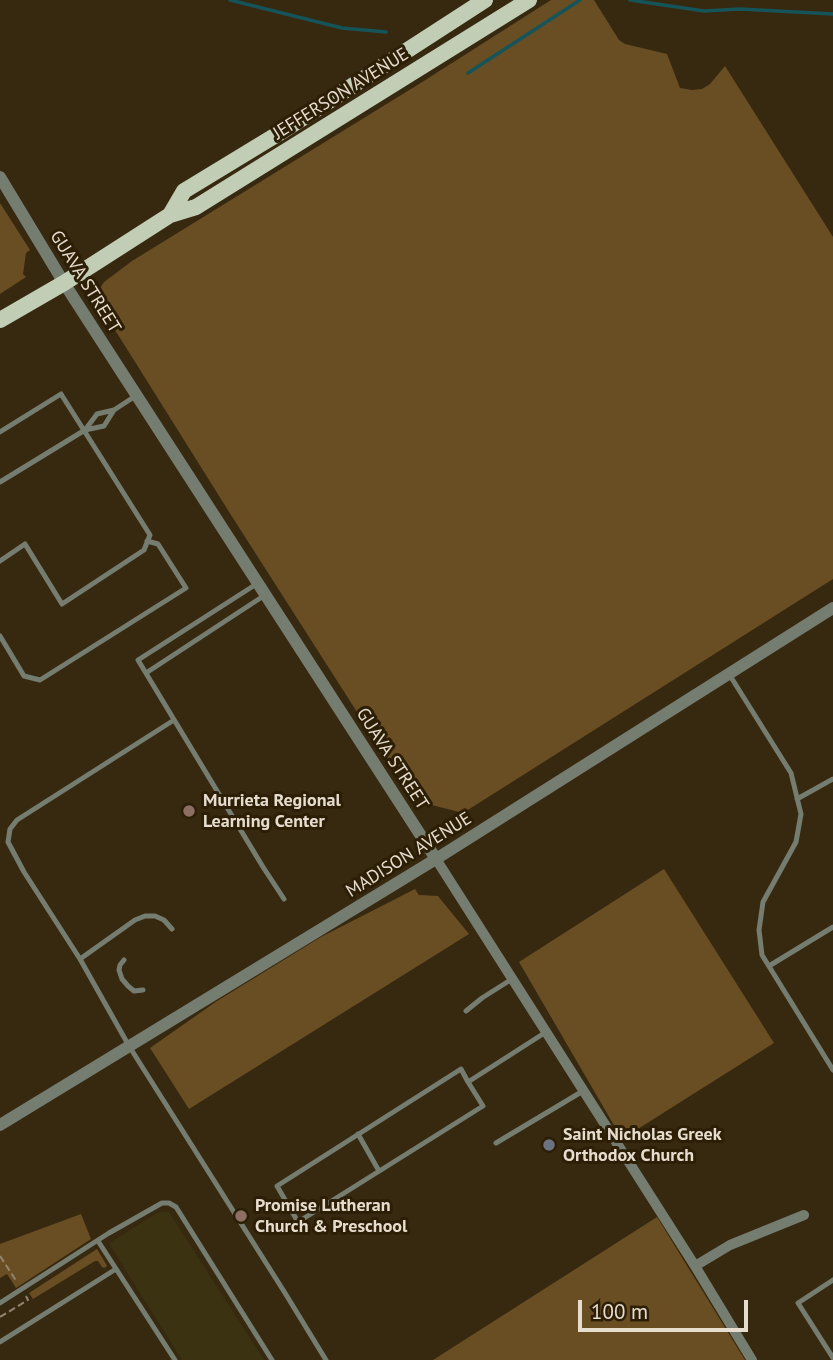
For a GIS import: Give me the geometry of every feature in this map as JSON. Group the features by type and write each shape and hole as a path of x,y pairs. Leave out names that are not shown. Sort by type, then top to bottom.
{"main road":[{"name":"JEFFERSON AVENUE","path":"170,215 184,191 281,132 485,0"},
{"name":"JEFFERSON AVENUE","path":"0,320 64,283 170,215 196,207 529,0"}],"street":[{"name":"GUAVA STREET","path":"0,177 64,283 695,1265 752,1360"},
{"name":"MADISON AVENUE","path":"0,1125 436,859 833,608"},
{"path":"695,1265 730,1245 804,1215"}],"lane":[{"path":"0,432 61,394 150,535 144,550 62,604 25,544 0,561"},
{"path":"85,430 97,414 114,410 137,396"},
{"path":"0,482 85,430 104,426 114,410"},
{"path":"0,636 24,676 40,680 186,588 158,544 147,541"},
{"path":"258,583 138,660 284,899"},
{"path":"146,673 265,595"},
{"path":"729,674 792,773 801,814 796,842 763,902 760,930 762,955 833,1070"},
{"path":"174,720 17,820 10,829 8,842 80,959 129,1046 326,1360"},
{"path":"797,799 833,779"},
{"path":"80,959 135,920 145,916 164,920 172,929"},
{"path":"769,966 833,926"},
{"path":"124,960 119,971 122,979 134,991 143,990"},
{"path":"466,1011 512,979"},
{"path":"468,1082 546,1032"},
{"path":"461,1069 483,1106 298,1222 276,1186 358,1134 461,1069"},
{"path":"496,1143 583,1091"},
{"path":"358,1134 379,1171"},
{"path":"0,1303 162,1203 169,1203 176,1206 272,1360"},
{"path":"98,1241 174,1360"},
{"path":"0,1342 116,1269"},
{"path":"833,1280 798,1303 833,1358"}],"path":[{"path":"0,1267 5,1264"}],"shaded area":[{"path":"551,0 594,0 619,40 625,44 667,54 680,88 702,89 710,84 725,66 833,237 833,579 463,813 428,804 405,787 231,515 97,298 104,282 132,261"},
{"path":"0,203 30,250 26,253 23,274 26,277 0,294"},
{"path":"664,869 774,1043 622,1139 519,962"},
{"path":"415,889 419,895 438,896 469,934 189,1109 150,1048 217,1001 321,937"},
{"path":"81,1214 91,1239 16,1288 7,1274 0,1278 0,1244"},
{"path":"657,1217 745,1360 433,1360"},
{"path":"97,1249 107,1266 104,1268 95,1261 33,1299 29,1293"}],"sand":[{"path":"169,1212 264,1360 182,1360 110,1245 157,1213"}],"waterway":[{"path":"230,0 342,28 386,32"},
{"path":"468,73 580,0"},
{"path":"630,0 704,11 740,9 833,14"}],"place":[{"name":"Murrieta Regional Learning Center","path":"189,811"},
{"name":"Saint Nicholas Greek Orthodox Church","path":"549,1145"},
{"name":"Promise Lutheran Church & Preschool","path":"241,1216"}]}
